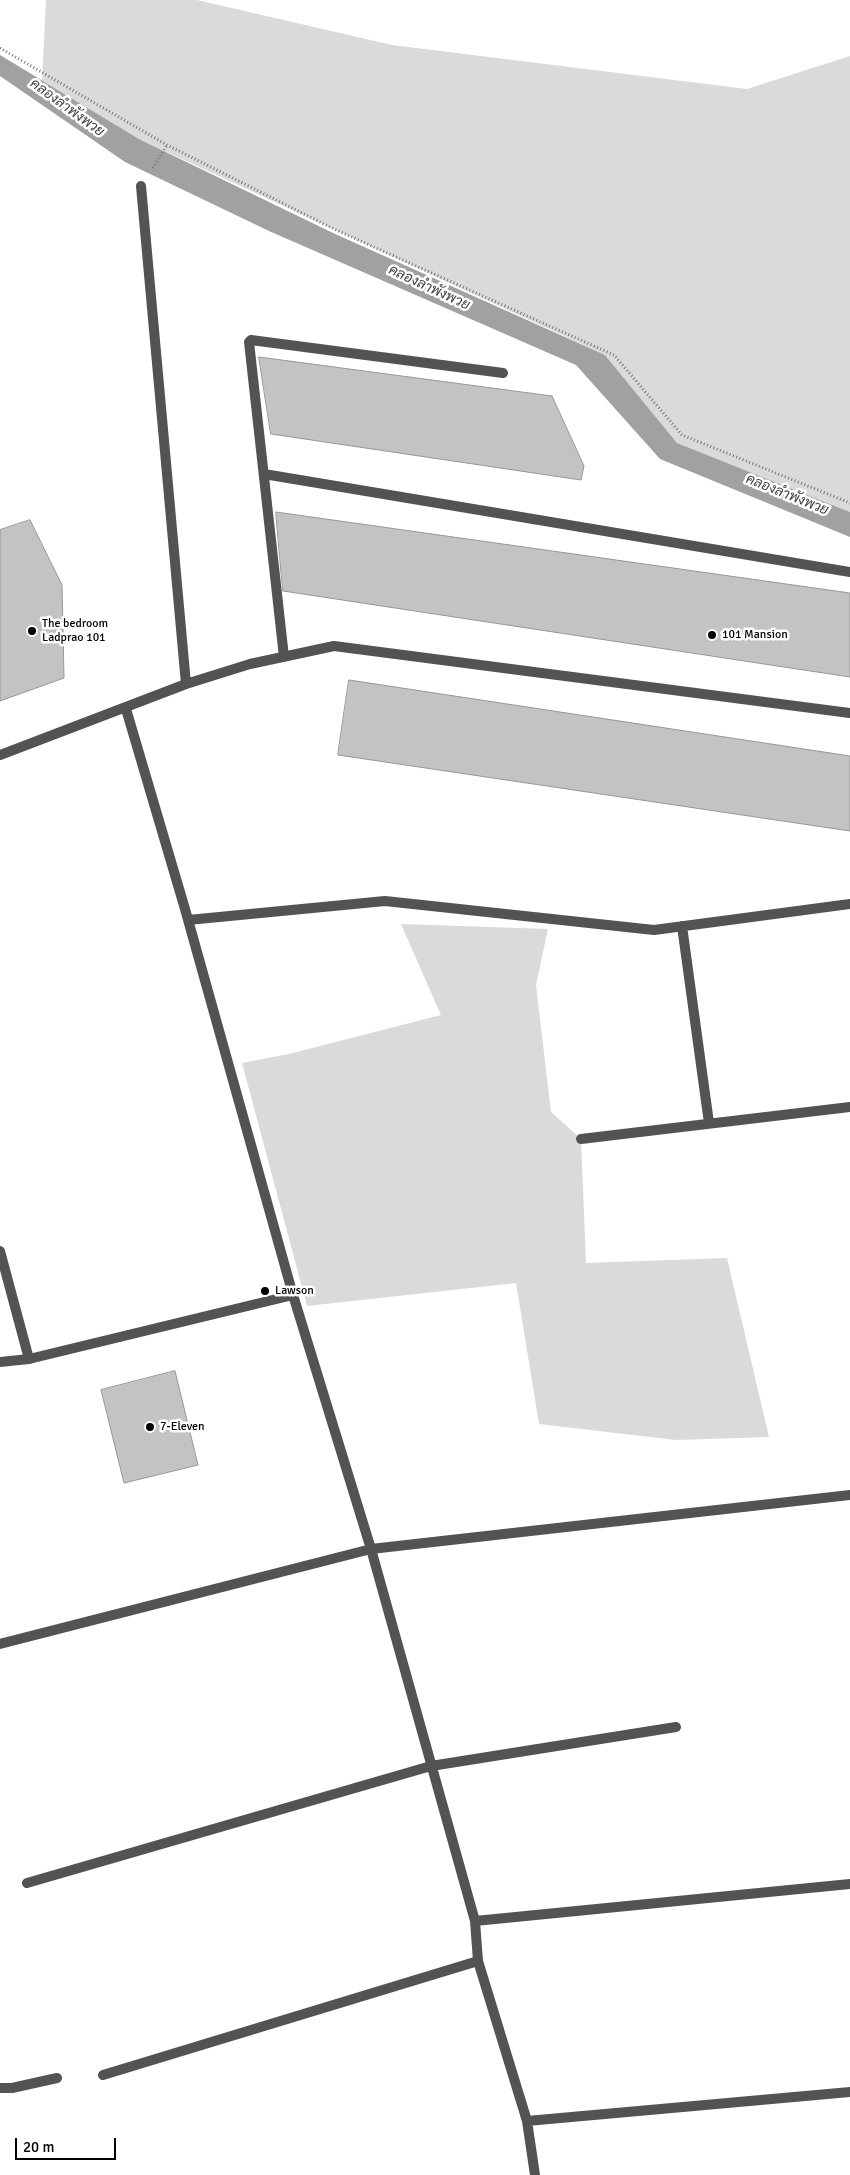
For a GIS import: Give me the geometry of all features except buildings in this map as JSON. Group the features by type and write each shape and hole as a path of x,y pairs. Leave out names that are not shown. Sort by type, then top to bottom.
{"street":[{"path":"141,186 186,684"},
{"path":"284,657 249,342 251,340 503,373"},
{"path":"264,474 850,572"},
{"path":"0,755 126,709 186,684 250,664 334,646 850,713"},
{"path":"126,709 188,920 293,1295 371,1549 475,1922 478,1960 527,2121 536,2175"},
{"path":"188,920 385,901 654,930 850,904"},
{"path":"682,926 709,1124"},
{"path":"581,1138 850,1107"},
{"path":"0,1252 29,1359"},
{"path":"0,1362 29,1359 293,1295"},
{"path":"0,1644 371,1549 850,1495"},
{"path":"27,1883 431,1766 676,1727"},
{"path":"475,1922 850,1884"},
{"path":"103,2075 478,1960"},
{"path":"0,2088 12,2088 57,2078"},
{"path":"527,2121 850,2092"}],"path":[{"path":"0,48 167,145 334,230 614,355 682,435 850,503"}],"shaded area":[{"path":"46,0 197,0 392,45 747,89 850,56 850,512 677,443 605,355 139,139 42,80"},
{"path":"401,924 548,929 536,985 551,1112 581,1139 586,1263 727,1258 769,1437 676,1440 539,1424 516,1283 307,1306 242,1063 289,1054 441,1015"}],"water":[{"name":"คลองลำพังพวย","path":"0,55 139,139 333,233 605,355 677,443 850,512 850,537 660,459 576,365 269,231 125,162 0,76"}],"place":[{"name":"The bedroom Ladprao 101","path":"32,631"},
{"name":"101 Mansion","path":"712,635"},
{"name":"Lawson","path":"265,1291"},
{"name":"7-Eleven","path":"150,1427"}]}
